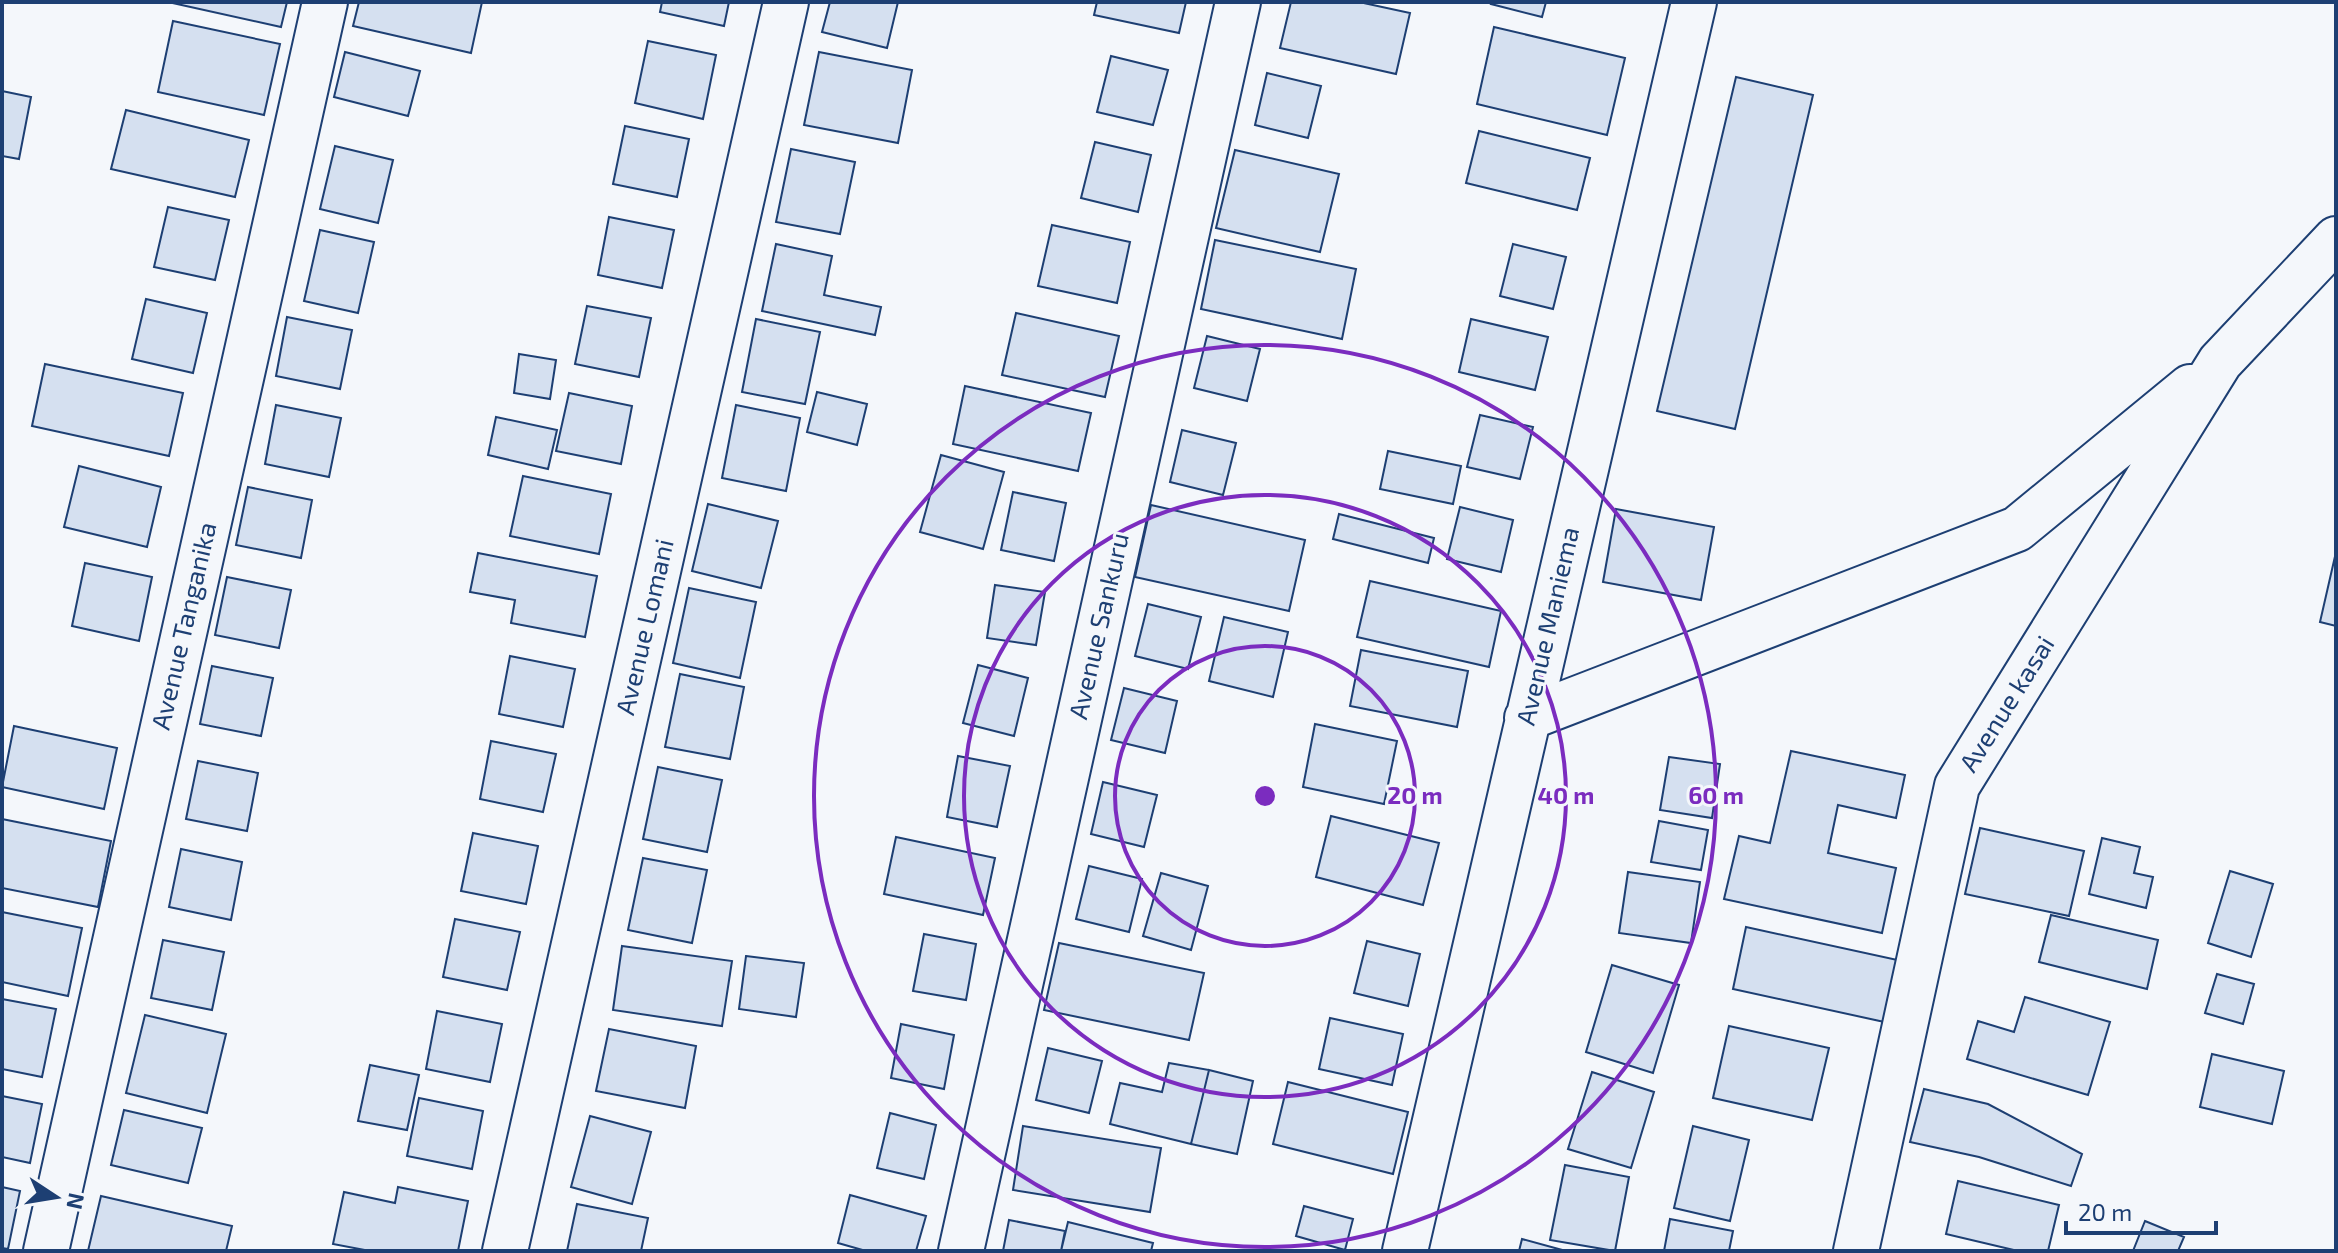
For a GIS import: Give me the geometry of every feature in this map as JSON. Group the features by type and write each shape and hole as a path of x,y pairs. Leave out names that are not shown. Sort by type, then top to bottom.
{"street":[{"name":"Avenue Tanganika","path":"46,1251 325,2"},
{"name":"Avenue Lomani","path":"505,1251 786,2"},
{"name":"Avenue Sankuru","path":"961,1251 1238,2"},
{"name":"Avenue Maniema","path":"1405,1251 1694,2"},
{"name":"Avenue kasai","path":"1856,1251 1957,786 2220,362 2336,239"},
{"path":"1527,718 2017,529 2220,362"}],"building":[{"path":"168,2 287,2 281,27"},
{"path":"359,2 482,2 471,53 353,26"},
{"path":"662,2 729,2 724,26 660,12"},
{"path":"830,2 898,2 887,48 822,32"},
{"path":"1097,2 1186,2 1179,33 1094,15"},
{"path":"1291,2 1359,2 1410,13 1396,74 1280,48"},
{"path":"1492,2 1546,2 1542,17"},
{"path":"173,21 280,44 264,115 158,92"},
{"path":"1494,27 1625,58 1607,135 1477,104"},
{"path":"648,41 716,55 703,119 635,103"},
{"path":"345,52 420,71 408,116 334,97"},
{"path":"819,52 912,70 898,143 804,125"},
{"path":"1111,56 1168,70 1153,125 1097,112"},
{"path":"1267,73 1321,86 1308,138 1255,125"},
{"path":"1736,77 1813,95 1735,429 1657,411"},
{"path":"2,91 31,97 19,159 2,156"},
{"path":"126,110 249,140 235,197 111,169"},
{"path":"625,126 689,139 677,197 613,184"},
{"path":"1479,131 1590,158 1577,210 1466,183"},
{"path":"1095,142 1151,155 1138,212 1081,198"},
{"path":"335,146 393,160 378,223 320,209"},
{"path":"791,149 855,162 840,234 776,222"},
{"path":"1235,150 1339,174 1320,252 1216,228"},
{"path":"168,207 229,220 215,280 154,267"},
{"path":"609,217 674,230 662,288 598,275"},
{"path":"1052,225 1130,242 1117,303 1038,286"},
{"path":"320,230 374,242 358,313 304,301"},
{"path":"1215,240 1356,269 1342,339 1201,309"},
{"path":"776,244 832,256 824,295 881,307 875,335 762,311"},
{"path":"1513,244 1566,257 1553,309 1500,296"},
{"path":"146,299 207,313 193,373 132,359"},
{"path":"587,306 651,318 639,377 575,364"},
{"path":"1016,313 1119,336 1105,397 1002,375"},
{"path":"287,317 352,330 340,389 276,376"},
{"path":"756,319 820,332 805,404 742,392"},
{"path":"1471,319 1548,337 1535,390 1459,372"},
{"path":"1207,336 1260,349 1247,401 1194,388"},
{"path":"519,354 556,360 550,399 514,393"},
{"path":"45,364 183,393 169,456 32,426"},
{"path":"965,386 1091,413 1078,471 953,444"},
{"path":"817,392 867,404 857,445 807,432"},
{"path":"569,393 632,406 621,464 556,451"},
{"path":"276,405 341,418 329,477 265,464"},
{"path":"736,405 800,418 786,491 722,478"},
{"path":"1480,415 1533,427 1520,479 1467,467"},
{"path":"496,417 557,430 548,469 488,455"},
{"path":"1182,430 1236,443 1223,495 1170,482"},
{"path":"1388,451 1461,466 1453,504 1380,489"},
{"path":"941,455 1004,472 983,549 920,532"},
{"path":"79,466 161,487 147,547 64,527"},
{"path":"523,476 611,494 599,554 510,536"},
{"path":"248,487 312,500 301,558 236,545"},
{"path":"1013,492 1066,503 1054,561 1001,550"},
{"path":"708,504 778,521 761,588 692,571"},
{"path":"1151,505 1305,540 1289,611 1135,577"},
{"path":"1460,507 1513,520 1501,572 1447,559"},
{"path":"1616,509 1714,527 1701,600 1603,582"},
{"path":"1339,514 1434,538 1428,563 1333,539"},
{"path":"2336,552 2336,626 2320,622"},
{"path":"478,553 597,576 585,637 511,623 515,600 470,592"},
{"path":"85,563 152,577 139,641 72,626"},
{"path":"227,577 291,590 279,648 215,635"},
{"path":"1370,581 1501,611 1489,667 1357,637"},
{"path":"995,585 1045,592 1036,645 987,638"},
{"path":"689,588 756,602 740,678 673,663"},
{"path":"1148,604 1201,617 1188,669 1135,656"},
{"path":"1224,617 1288,632 1273,697 1209,681"},
{"path":"1361,650 1468,671 1457,727 1350,706"},
{"path":"510,656 575,669 563,727 499,714"},
{"path":"978,665 1028,678 1014,736 963,723"},
{"path":"212,666 273,678 261,736 200,724"},
{"path":"680,674 744,687 730,759 665,747"},
{"path":"1124,688 1177,701 1165,753 1111,740"},
{"path":"1315,724 1397,741 1384,804 1303,787"},
{"path":"14,726 117,748 104,809 2,787"},
{"path":"491,741 556,754 543,812 480,799"},
{"path":"1791,751 1905,775 1896,818 1838,805 1828,853 1896,868 1882,933 1724,899 1739,836 1770,843"},
{"path":"958,756 1010,766 997,827 947,817"},
{"path":"1669,757 1720,764 1712,818 1660,810"},
{"path":"198,761 258,773 247,831 186,819"},
{"path":"658,767 722,780 707,852 643,839"},
{"path":"1103,782 1157,795 1144,847 1091,834"},
{"path":"1331,816 1439,843 1423,905 1316,877"},
{"path":"2,819 111,841 98,907 2,888"},
{"path":"1659,821 1708,830 1701,870 1651,862"},
{"path":"1980,828 2084,851 2069,916 1965,894"},
{"path":"473,833 538,846 526,904 461,891"},
{"path":"896,837 995,858 983,915 884,894"},
{"path":"2102,838 2140,847 2134,873 2153,877 2146,908 2089,894"},
{"path":"181,849 242,862 231,920 169,907"},
{"path":"643,858 707,870 692,943 628,930"},
{"path":"1089,866 1142,879 1129,932 1076,919"},
{"path":"2230,871 2273,884 2251,957 2208,943"},
{"path":"1628,872 1700,882 1691,943 1619,933"},
{"path":"1161,873 1208,886 1191,950 1143,936"},
{"path":"2,912 82,928 68,996 2,982"},
{"path":"2051,915 2158,940 2147,989 2039,962"},
{"path":"455,919 520,932 507,990 443,977"},
{"path":"1746,927 1902,961 1889,1023 1733,989"},
{"path":"924,934 976,944 966,1000 913,991"},
{"path":"163,940 224,952 212,1010 151,998"},
{"path":"1367,941 1420,954 1408,1006 1354,993"},
{"path":"1059,943 1204,973 1189,1040 1044,1010"},
{"path":"622,946 732,961 722,1026 613,1010"},
{"path":"746,956 804,963 796,1017 739,1009"},
{"path":"1612,965 1679,985 1653,1073 1586,1052"},
{"path":"2217,974 2254,984 2243,1024 2205,1013"},
{"path":"2025,997 2110,1022 2088,1095 1967,1059 1978,1021 2014,1032"},
{"path":"2,999 56,1009 42,1077 2,1069"},
{"path":"437,1011 502,1024 490,1082 426,1069"},
{"path":"145,1015 226,1034 207,1113 126,1093"},
{"path":"1330,1018 1403,1034 1392,1085 1319,1069"},
{"path":"901,1024 954,1035 944,1089 891,1078"},
{"path":"1729,1026 1829,1048 1812,1120 1713,1098"},
{"path":"609,1029 696,1046 685,1108 596,1091"},
{"path":"1048,1048 1102,1061 1089,1113 1036,1100"},
{"path":"2212,1054 2284,1071 2272,1124 2200,1107"},
{"path":"1169,1063 1209,1070 1191,1144 1110,1124 1120,1083 1162,1092"},
{"path":"370,1065 419,1075 407,1130 358,1121"},
{"path":"1209,1070 1253,1081 1237,1154 1191,1144"},
{"path":"1592,1072 1654,1092 1631,1168 1568,1149"},
{"path":"1288,1082 1408,1112 1393,1174 1273,1144"},
{"path":"1924,1089 1988,1104 2082,1154 2071,1186 1979,1157 1910,1142"},
{"path":"2,1096 42,1104 30,1163 2,1157"},
{"path":"419,1098 483,1111 472,1169 407,1156"},
{"path":"124,1110 202,1128 188,1183 111,1165"},
{"path":"890,1113 936,1125 924,1179 877,1168"},
{"path":"590,1116 651,1132 632,1204 571,1187"},
{"path":"1023,1126 1161,1148 1150,1212 1013,1190"},
{"path":"1693,1126 1749,1140 1730,1221 1674,1208"},
{"path":"1565,1165 1629,1177 1615,1251 1550,1240"},
{"path":"1958,1181 2059,1205 2048,1251 2018,1251 1946,1234"},
{"path":"2,1187 20,1191 8,1249 2,1248"},
{"path":"398,1187 468,1201 458,1251 370,1251 333,1244 344,1192 395,1203"},
{"path":"850,1195 926,1216 916,1251 866,1251 838,1243"},
{"path":"101,1196 232,1226 226,1251 88,1251"},
{"path":"577,1204 648,1218 641,1251 567,1251"},
{"path":"1304,1206 1353,1219 1345,1250 1296,1236"},
{"path":"1670,1219 1733,1231 1729,1251 1664,1251"},
{"path":"1009,1220 1065,1231 1061,1251 1003,1251"},
{"path":"2145,1221 2184,1237 2178,1251 2133,1251"},
{"path":"1068,1222 1153,1243 1151,1251 1061,1251"},
{"path":"1522,1239 1566,1251 1519,1251"}]}
